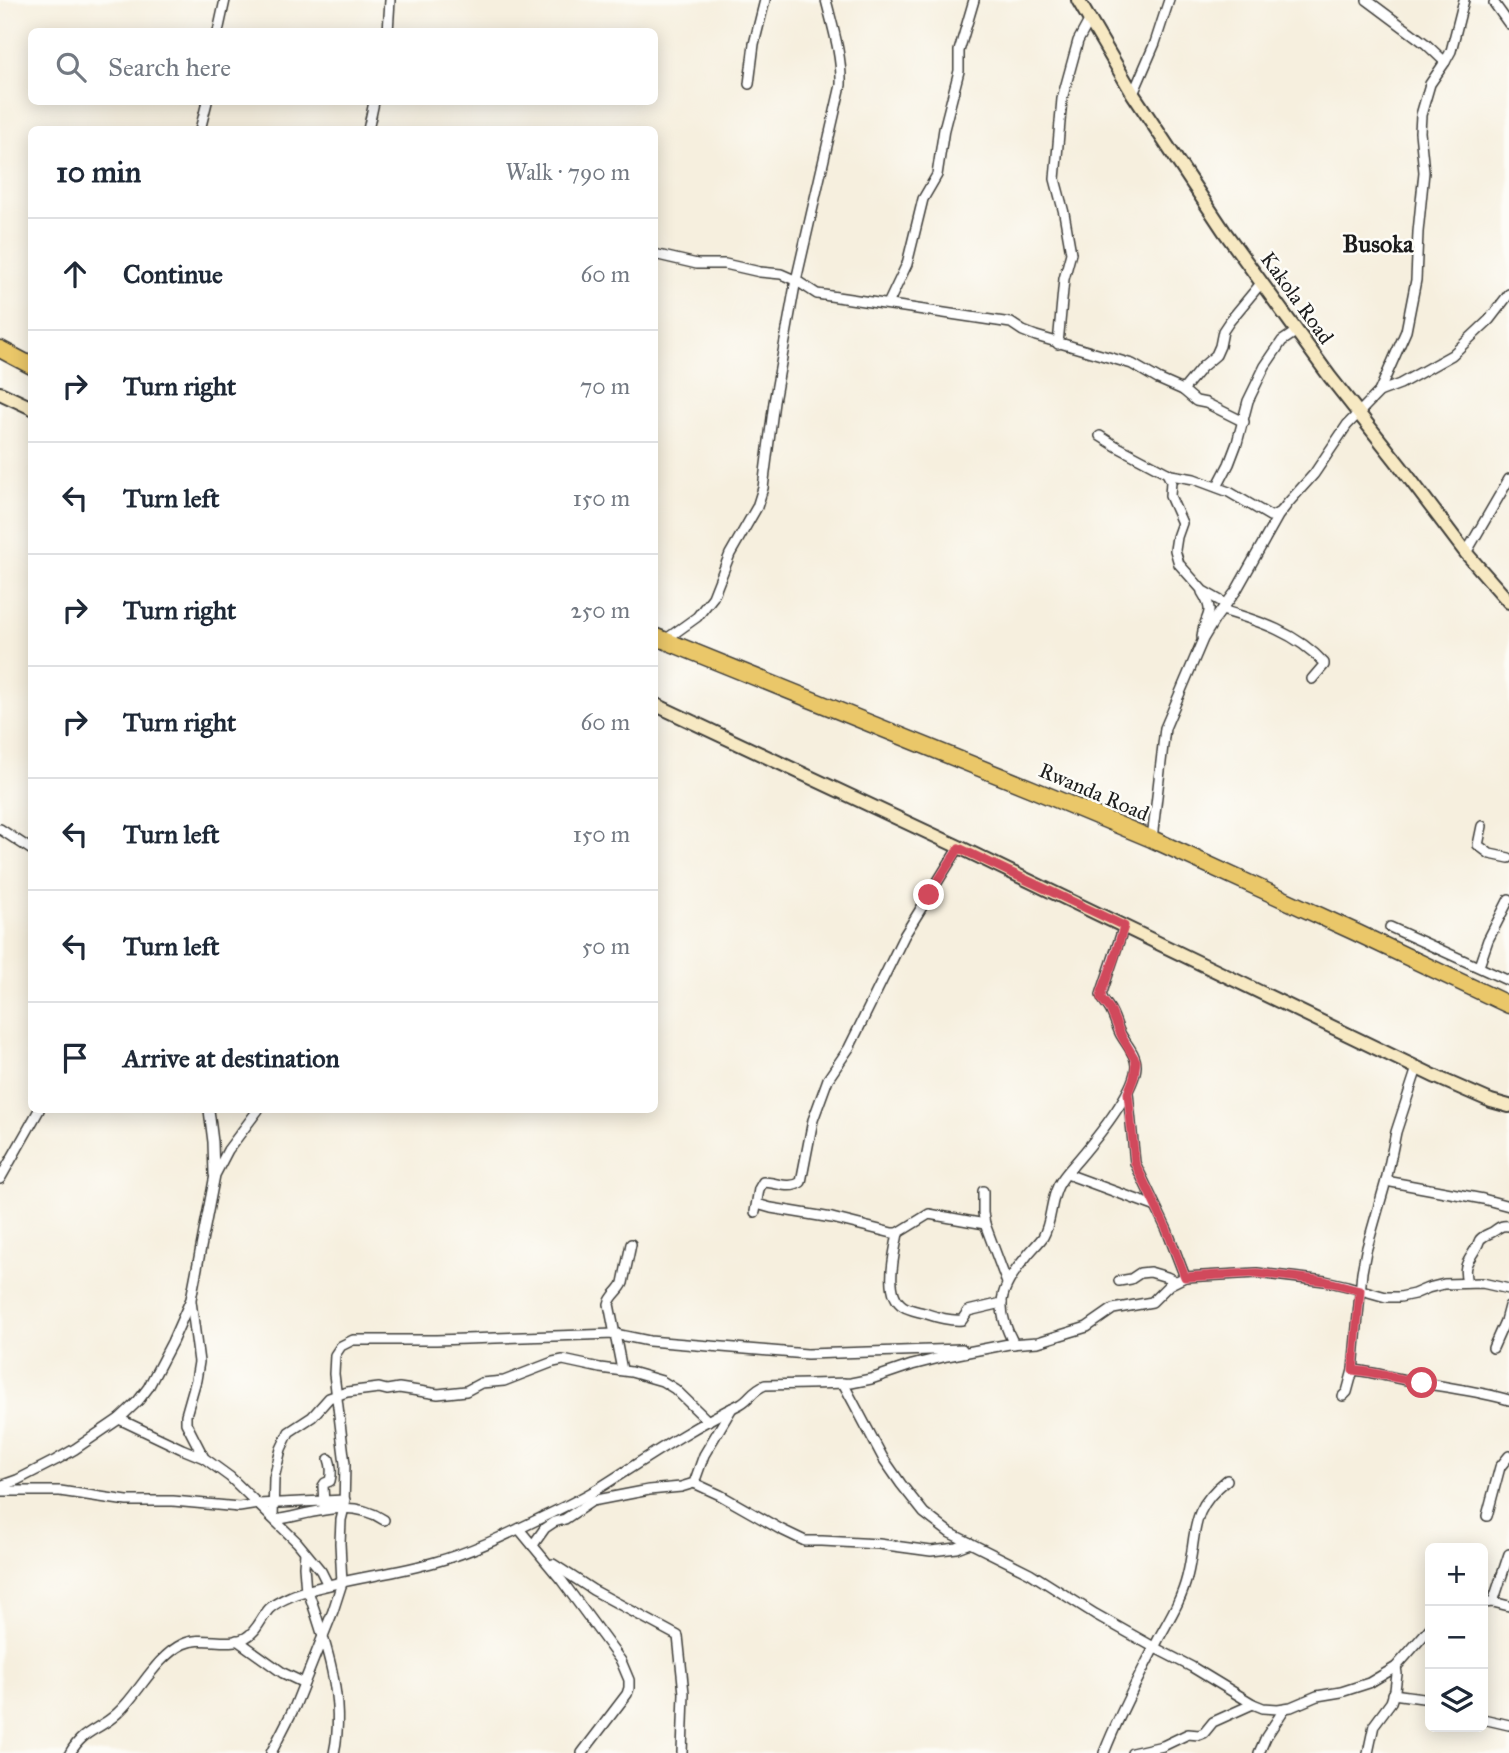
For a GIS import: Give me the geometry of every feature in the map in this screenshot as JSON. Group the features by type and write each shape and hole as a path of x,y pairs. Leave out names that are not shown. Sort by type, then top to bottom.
{"highway":[{"path":"0,349 28,364"},
{"name":"Rwanda Road","path":"660,638 1152,839 1509,1005"}],"street":[{"path":"219,28 225,0"},
{"path":"388,28 390,0"},
{"path":"749,84 754,44 765,0"},
{"path":"660,638 697,617 713,597 730,554 757,507 763,488 774,402 797,281 841,85 839,51 826,0"},
{"path":"888,304 907,264 923,199 937,175 946,119 959,71 960,51 974,0"},
{"name":"Kakola Road","path":"1078,0 1133,94 1220,224 1297,331 1466,553 1509,602"},
{"path":"1133,94 1152,50 1168,0"},
{"path":"1367,0 1426,44 1445,62"},
{"path":"1379,392 1401,344 1416,280 1424,172 1421,115 1430,84 1455,41 1464,0"},
{"path":"1492,2 1509,12"},
{"path":"1492,2 1509,24"},
{"path":"1058,344 1064,279 1071,253 1055,179 1062,99 1078,41 1090,19"},
{"path":"201,126 206,105"},
{"path":"369,126 373,105"},
{"path":"658,255 697,264 725,264 781,274 817,293 1008,322 1058,344 1142,368 1158,379 1183,390 1196,401 1206,403 1244,422"},
{"path":"1183,390 1216,355 1228,321 1262,282"},
{"path":"1152,839 1165,728 1202,643 1236,591 1281,511 1314,474 1347,425 1373,397 1452,355 1489,320 1509,294"},
{"path":"1217,487 1230,464 1248,401 1265,366 1282,341 1297,331"},
{"path":"0,393 28,406"},
{"path":"1100,436 1167,472 1194,478 1229,492 1270,516 1281,511"},
{"path":"1167,472 1171,481 1170,496 1182,523 1177,537 1176,555 1179,564 1199,587 1224,607 1290,636 1317,655 1325,665 1312,679"},
{"path":"1466,553 1509,479"},
{"path":"1199,587 1210,605 1203,626 1202,643"},
{"path":"658,706 1417,1068 1491,1101 1509,1106"},
{"path":"1482,826 1478,845 1490,854 1509,858"},
{"path":"0,829 28,846"},
{"path":"959,848 904,936 849,1048 828,1079 813,1120 800,1184 791,1186 764,1181 756,1208 832,1218 887,1233 898,1233 929,1214 985,1224"},
{"path":"1479,966 1488,940 1509,899"},
{"path":"1011,1344 1003,1321 1002,1303 1007,1283 1041,1239 1057,1189 1066,1174 1128,1093 1134,1077 1136,1061 1110,1009 1101,998 1124,926"},
{"path":"1390,927 1509,981"},
{"path":"1343,1396 1347,1392 1353,1370 1366,1251 1386,1181 1396,1132 1417,1068"},
{"path":"1128,1093 1135,1163 1167,1230 1185,1277"},
{"path":"0,1179 37,1113"},
{"path":"0,1488 56,1461 119,1419 138,1401 163,1362 191,1299 215,1175 209,1113"},
{"path":"215,1175 228,1150 256,1113"},
{"path":"1066,1174 1154,1206"},
{"path":"1386,1181 1508,1206 1505,1225 1483,1237 1466,1261 1467,1283"},
{"path":"983,1191 985,1224 1007,1283"},
{"path":"898,1233 891,1275 894,1292 900,1304 951,1321 962,1320 968,1311 1002,1303"},
{"path":"622,1370 609,1304 612,1296 624,1283 631,1244"},
{"path":"1119,1281 1150,1272 1175,1281"},
{"path":"271,1753 295,1706 342,1583 340,1543 345,1504 345,1464 334,1374 335,1355 341,1346 353,1340 615,1335 807,1354 944,1350 1038,1342 1078,1331 1113,1309 1153,1302 1175,1281 1185,1277 1257,1273 1325,1281 1386,1297 1400,1297 1444,1284 1482,1283 1509,1289"},
{"path":"191,1299 199,1362 186,1419 204,1458"},
{"path":"1493,1348 1509,1306"},
{"path":"69,1753 85,1734 118,1712 174,1650 190,1642 243,1639 253,1632 272,1606 284,1600 328,1585 438,1562 519,1528 593,1492 697,1426 745,1401 755,1390 770,1384 843,1383 871,1379 912,1364 1011,1344"},
{"path":"274,1519 274,1478 281,1449 289,1432 306,1422 336,1395 379,1388 438,1394 466,1391 481,1383 504,1381 563,1360 622,1370 662,1381 675,1389 708,1421"},
{"path":"1353,1370 1485,1393 1509,1400"},
{"path":"843,1383 870,1437 923,1513 950,1533 1030,1573 1253,1704 1278,1709 1317,1696 1361,1686 1396,1667 1425,1634"},
{"path":"694,1483 704,1455 733,1407"},
{"path":"119,1419 204,1458 226,1473 305,1552 321,1571 328,1585"},
{"path":"1487,1517 1500,1467 1509,1456"},
{"path":"325,1506 323,1486 330,1481 332,1475 329,1459"},
{"path":"1104,1753 1117,1720 1183,1589 1195,1525 1200,1513 1212,1494 1227,1480"},
{"path":"533,1545 545,1528 565,1519 592,1501 694,1483 805,1541 879,1544 931,1551 957,1548 970,1543"},
{"path":"0,1488 60,1491 127,1501 173,1501 239,1507 273,1503 325,1506"},
{"path":"274,1519 325,1506 345,1504 384,1520"},
{"path":"519,1528 610,1644 628,1674 627,1694 582,1753"},
{"path":"305,1552 307,1591 328,1653 337,1712 334,1753"},
{"path":"1493,1602 1509,1554"},
{"path":"543,1557 593,1590 678,1636 684,1693 682,1753"},
{"path":"1488,1602 1509,1606"},
{"path":"237,1640 283,1673 304,1683"},
{"path":"1368,1753 1374,1725 1393,1695 1396,1667"},
{"path":"1393,1695 1425,1698"},
{"path":"1132,1753 1163,1746 1188,1734 1204,1733 1213,1722 1253,1704"},
{"path":"1259,1753 1284,1708"},
{"path":"1488,1720 1509,1725"}],"district":[{"name":"Busoka","path":"1378,244"}],"route":[{"path":"929,895 959,848 1124,926 1101,998 1110,1009 1136,1061 1128,1093 1135,1163 1167,1230 1185,1277 1257,1273 1325,1281 1360,1290 1353,1370 1422,1383"}]}
